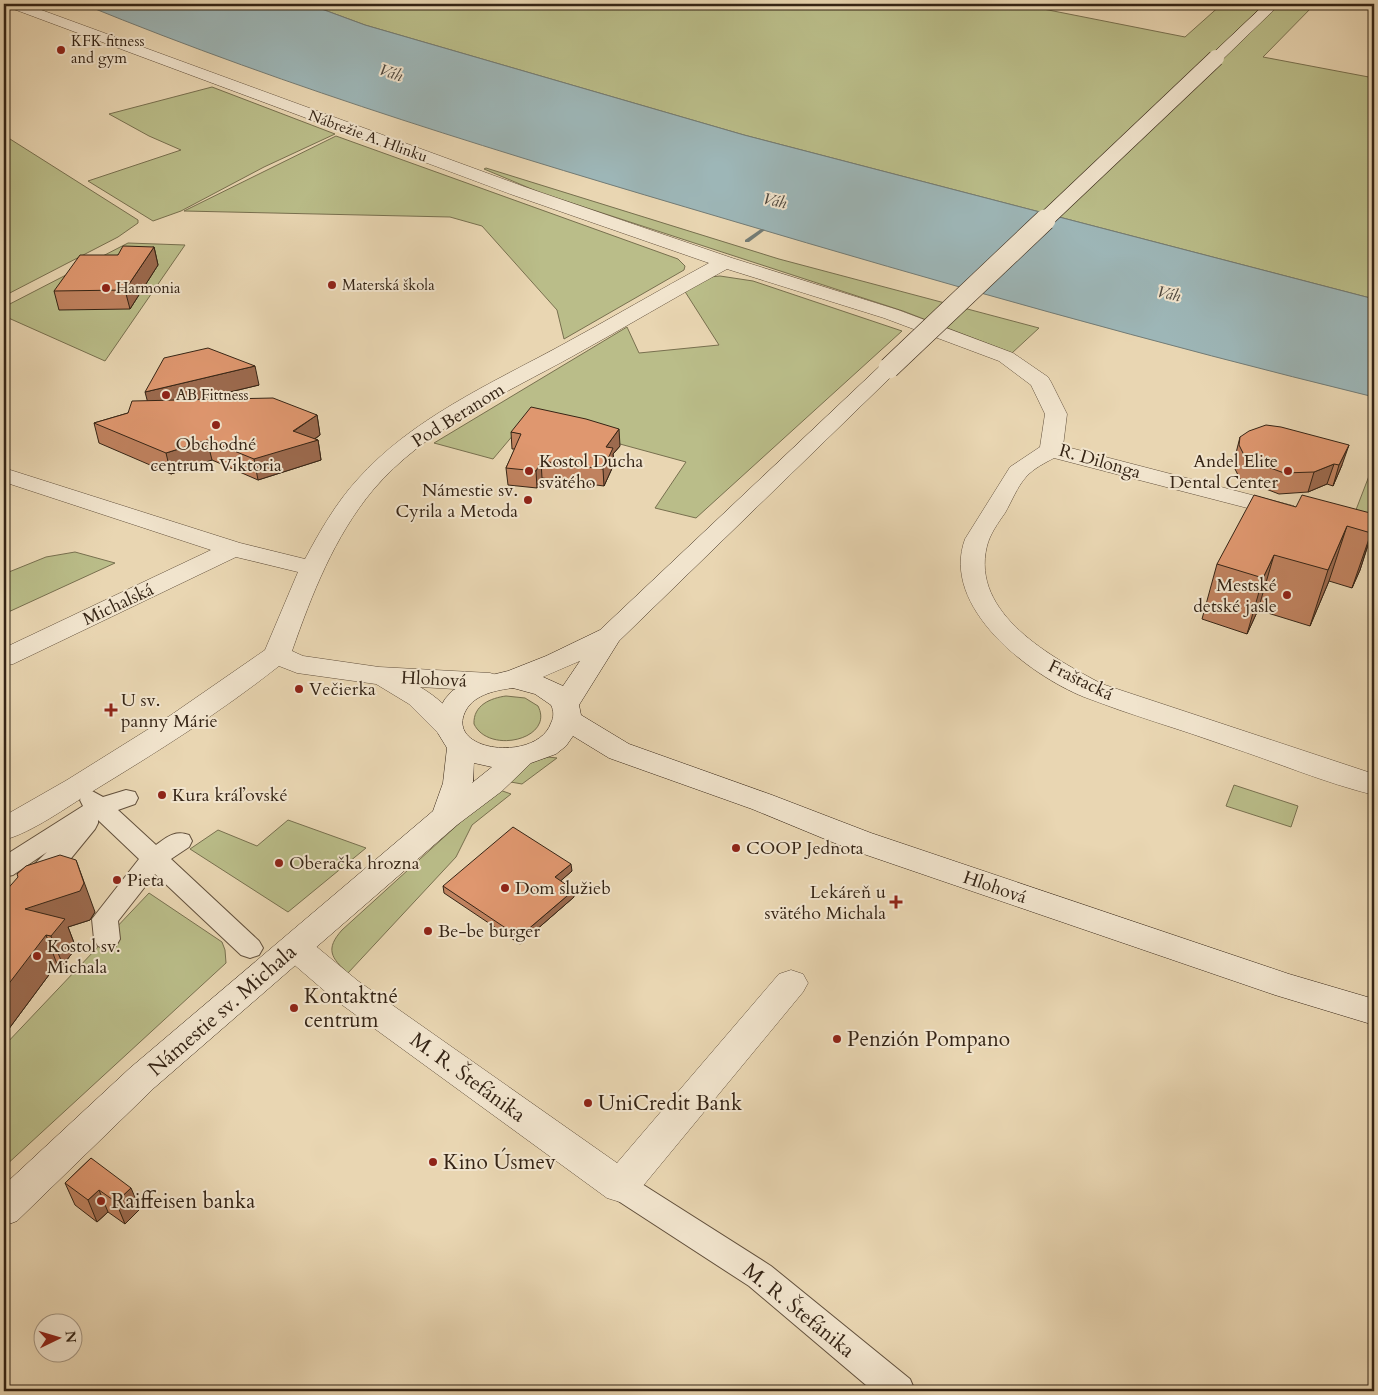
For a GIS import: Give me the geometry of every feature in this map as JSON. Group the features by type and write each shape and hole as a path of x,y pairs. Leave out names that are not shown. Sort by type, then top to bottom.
{"street":[{"name":"Nábrežie A. Hlinku","path":"13,4 399,148 725,262 891,314"},
{"path":"609,636 555,662 462,696 449,716 455,736 473,752 487,757 534,752 563,731 566,712 609,636 1273,4"},
{"name":"Pod Beranom","path":"277,654 295,604 339,521 366,484 405,448 520,375 566,352 725,262"},
{"name":"R. Dilonga","path":"891,314 1006,357 1040,382 1056,414 1051,450 1310,518"},
{"name":"Fraštacká","path":"1051,450 1021,469 978,536 974,550 974,580 978,595 1001,627 1036,658 1092,690 1374,785"},
{"path":"4,475 233,549 313,568"},
{"name":"Michalská","path":"4,658 233,549"},
{"path":"4,829 45,808 95,777 240,684 277,654"},
{"name":"Hlohová","path":"277,654 298,664 379,676 501,681"},
{"name":"Hlohová","path":"379,676 419,698 455,736"},
{"path":"501,681 529,681 544,686 558,695 566,712"},
{"name":"Hlohová","path":"566,712 619,751 762,802 860,841 1287,986 1374,1012"},
{"name":"Námestie sv. Michala","path":"446,817 458,783 455,736"},
{"name":"Hlohová","path":"534,752 619,751"},
{"name":"Námestie sv. Michala","path":"4,1209 142,1078 446,817 534,752"},
{"path":"9,864 96,803 126,798"},
{"path":"4,908 50,866 96,803"},
{"name":"Námestie sv. Michala","path":"96,803 250,948"},
{"path":"106,939 105,919 154,858 180,841"},
{"path":"9,864 50,866"},
{"name":"M. R. Štefánika","path":"295,947 346,990 620,1186 760,1276 898,1391"},
{"path":"620,1186 791,983"}],"green space":[{"path":"308,4 1018,4 1185,37 1222,4 1315,4 1263,57 1374,78 1374,299 744,135 365,25"},
{"path":"212,87 335,134 264,167 181,211 153,221 88,181 181,150 149,136 109,114"},
{"path":"336,136 678,259 685,266 684,270 564,339 557,310 482,226 450,217 184,211"},
{"path":"10,139 138,220 138,223 118,237 4,296 4,141"},
{"path":"486,168 779,259 1039,328 1012,353 903,311 541,193 484,169"},
{"path":"128,243 185,245 105,361 4,316 4,307"},
{"path":"720,276 753,281 902,331 696,518 655,508 686,462 587,435 525,421 493,459 434,443 627,327 639,353 719,345 684,290 710,277"},
{"path":"1374,463 1374,520 1354,515"},
{"path":"75,552 115,563 4,614 4,574 46,557"},
{"path":"506,696 525,698 538,706 541,718 537,727 529,734 518,739 505,741 493,739 482,733 474,724 474,717 484,704"},
{"path":"548,757 557,758 522,784 505,781 525,766"},
{"path":"1234,785 1298,806 1291,827 1226,806"},
{"path":"497,789 511,794 472,825 456,857 348,973 334,958 332,953 333,943 342,930"},
{"path":"288,820 366,848 288,912 190,849 218,830 257,846"},
{"path":"149,893 222,942 226,963 4,1167 4,1046"}],"water":[{"name":"Váh","path":"83,4 308,4 365,25 744,135 1374,299 1374,397 1211,356 1049,312 807,243 483,146 242,65"}],"building":[{"path":"123,246 154,247 125,290 54,291 80,255 118,255"},
{"path":"208,348 255,366 145,392 164,358"},
{"path":"273,398 317,415 293,431 318,440 254,459 207,440 166,453 94,423 128,413 132,401"},
{"path":"531,407 586,419 619,429 606,447 613,448 603,469 541,461 536,471 506,468 521,434 511,432"},
{"path":"1266,425 1281,427 1349,445 1339,465 1334,464 1314,472 1284,473 1246,459 1239,445 1240,437 1249,431"},
{"path":"1254,495 1296,507 1302,495 1374,514 1374,525 1371,533 1347,526 1328,570 1274,555 1263,578 1217,564"},
{"name":"Dom služieb","path":"513,827 571,864 555,877 574,890 519,937 443,886"},
{"path":"60,855 76,860 84,883 80,891 25,909 65,919 51,936 46,935 4,990 4,893 18,877 17,874 26,866"},
{"path":"91,1158 131,1188 116,1202 99,1190 88,1200 65,1183"}],"waterway":[{"path":"747,241 763,230"}],"place":[{"name":"KFK fitness and gym","path":"61,50"},
{"name":"Materská škola","path":"332,285"},
{"name":"Harmonia","path":"106,288"},
{"name":"AB Fittness","path":"166,395"},
{"name":"Obchodné centrum Viktoria","path":"216,425"},
{"name":"Kostol Ducha svätého","path":"529,471"},
{"name":"Andel Elite Dental Center","path":"1288,471"},
{"name":"Námestie sv. Cyrila a Metoda","path":"528,500"},
{"name":"Mestské detské jasle","path":"1287,595"},
{"name":"Večierka","path":"299,689"},
{"name":"U sv. panny Márie","path":"111,710"},
{"name":"Kura kráľovské","path":"162,795"},
{"name":"COOP Jednota","path":"736,848"},
{"name":"Oberačka hrozna","path":"279,863"},
{"name":"Pieta","path":"117,880"},
{"name":"Dom služieb","path":"505,888"},
{"name":"Lekáreň u svätého Michala","path":"896,902"},
{"name":"Be-be burger","path":"428,931"},
{"name":"Kostol sv. Michala","path":"37,956"},
{"name":"Kontaktné centrum","path":"294,1008"},
{"name":"Penzión Pompano","path":"837,1039"},
{"name":"UniCredit Bank","path":"588,1103"},
{"name":"Kino Úsmev","path":"433,1162"},
{"name":"Raiffeisen banka","path":"101,1201"}]}
